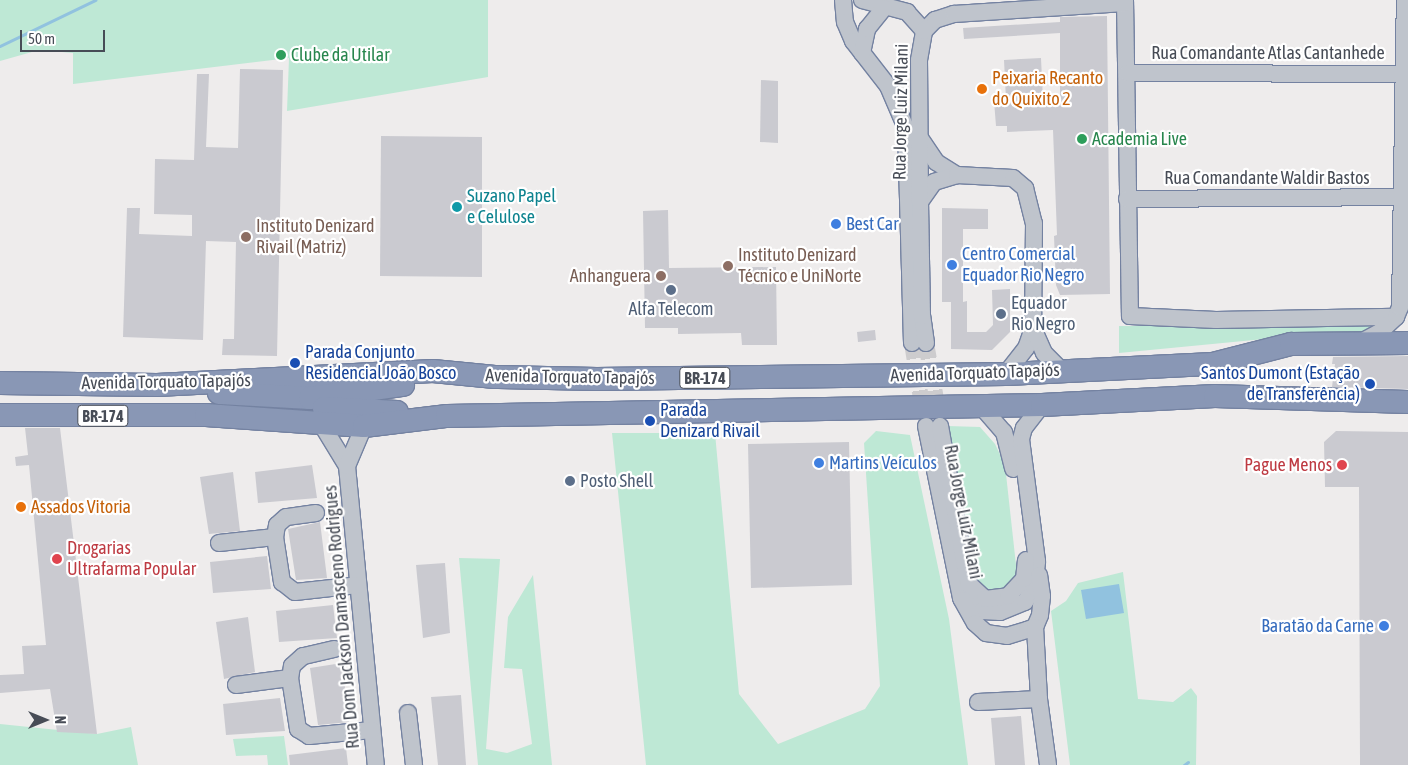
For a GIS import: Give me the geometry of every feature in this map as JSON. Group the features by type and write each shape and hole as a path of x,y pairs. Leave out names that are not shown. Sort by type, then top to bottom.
{"highway":[{"name":"Avenida Torquato Tapajós","path":"0,382 157,385 434,371 463,375 597,379 1006,374 1213,364 1291,344 1408,343"},
{"name":"Avenida Torquato Tapajós","path":"0,415 206,415 322,425 364,426 448,416 1042,405 1216,396 1408,402"},
{"path":"206,415 291,407 448,416"}],"street":[{"name":"Rua Jorge Luiz Milani","path":"843,0 849,32 862,53 888,86 906,128 919,343 922,316 919,60 924,31"},
{"path":"862,0 884,8 907,12 924,31 935,20 954,14 1125,2 1130,316 1216,320 1396,317"},
{"path":"1356,343 1373,338 1396,317 1400,306 1406,197 1407,74 1404,0"},
{"path":"862,53 867,29 884,8"},
{"name":"Rua Comandante Atlas Cantanhede","path":"1127,73 1407,74"},
{"path":"920,138 936,162 956,174"},
{"path":"920,202 934,182 956,174 1013,178 1025,188 1034,223 1033,328 1026,348 1006,374"},
{"path":"1406,197 1408,214"},
{"name":"Rua Comandante Waldir Bastos","path":"1127,198 1406,197"},
{"path":"1033,328 1040,347 1062,370"},
{"name":"Rua Jorge Luiz Milani","path":"981,406 994,417 1008,442 1024,542 1026,573 1008,596 984,599 968,583 933,426 961,598 982,611 1000,612 1018,606 1029,596 1034,587 1037,561 1021,445 1024,428 1042,405"},
{"name":"Rua Dom Jackson Damasceno Rodrigues","path":"322,425 347,466 376,765"},
{"name":"Rua Dom Jackson Damasceno Rodrigues","path":"347,466 364,426"},
{"path":"316,514 282,519 275,537 282,582 290,591 358,585"},
{"path":"219,543 275,537"},
{"path":"1037,561 1042,596 1029,629 1038,666 1039,699 1048,765"},
{"path":"961,598 975,623 986,634 1007,636 1029,629"},
{"path":"334,649 297,659 290,678 298,729 304,734 333,735 372,730"},
{"path":"236,685 290,678"},
{"path":"978,702 1039,699"},
{"path":"408,713 414,765"}],"green space":[{"name":"Clube da Utilar","path":"0,0 488,0 488,77 287,111 289,58 73,84 73,53 39,50 0,61"},
{"path":"1380,325 1371,336 1295,336 1119,353 1119,326"},
{"path":"947,426 980,427 995,444 1005,465 1017,574 1003,588 985,590 975,584"},
{"path":"876,431 910,435 949,619 968,765 646,765 612,433 715,433 739,694 778,744 865,709 880,686 864,443"},
{"path":"459,558 500,559 486,749 507,753 532,744 522,669 504,668 508,617 533,575 552,765 478,765"},
{"path":"1123,572 1138,699 1173,702 1191,688 1197,696 1196,765 1070,765 1051,611 1066,601 1078,583"},
{"path":"0,724 97,734 131,727 138,765 0,765"},
{"path":"284,736 288,765 268,765 267,755 236,756 233,739"}],"water":[{"path":"1119,584 1124,613 1086,619 1081,590"}],"building":[{"name":"Academia Live","path":"1107,16 1110,294 1060,295 1056,285 1054,236 1057,235 1053,130 1007,132 1007,126 996,126 994,101 1006,100 1004,60 1041,58 1043,100 1060,99 1060,33 964,39 963,28 1060,22 1060,17"},
{"path":"240,69 283,70 277,356 222,355 223,339 234,339 236,242 206,241 203,340 123,337 127,208 140,208 139,234 192,236 192,215 154,214 155,159 194,160 197,74 209,74 206,147 238,148"},
{"path":"761,80 778,81 778,143 760,142"},
{"path":"381,136 482,137 482,277 380,276"},
{"path":"942,208 988,209 988,229 963,229 963,302 967,301 967,332 986,332 993,325 992,290 1010,289 1010,332 992,350 951,349 951,302 942,302"},
{"path":"668,210 669,268 776,267 777,345 742,345 741,333 678,334 678,328 645,328 643,211"},
{"path":"875,330 876,340 858,342 857,332"},
{"path":"1408,356 1408,389 1332,387 1335,364 1332,364 1333,357"},
{"name":"Drogarias Ultrafarma Popular","path":"25,428 60,428 97,734 57,732 50,689 0,693 0,675 24,674 22,646 46,645 29,465 16,466 15,457 28,455"},
{"name":"Baratão da Carne","path":"1336,431 1408,432 1408,765 1360,765 1359,487 1325,487 1324,442"},
{"path":"849,442 852,585 751,588 748,444"},
{"path":"312,465 317,498 258,503 255,472"},
{"path":"233,472 240,531 209,534 200,477"},
{"path":"320,522 327,578 296,580 288,529"},
{"path":"267,556 271,589 213,593 210,562"},
{"path":"445,563 450,633 423,638 416,565"},
{"path":"333,605 337,638 279,642 276,611"},
{"path":"248,617 255,672 224,679 216,622"},
{"path":"342,663 349,722 318,725 310,668"},
{"path":"461,695 466,765 438,765 431,697"},
{"path":"280,698 285,731 226,735 223,704"},
{"path":"1021,716 1025,765 995,765 991,718"},
{"path":"346,748 348,765 290,765 289,755"}],"waterway":[{"path":"0,46 95,0"},
{"path":"1184,765 1188,762"}],"tunnel":[{"path":"912,343 924,417"},
{"path":"926,343 939,416"}],"place":[{"name":"Clube da Utilar","path":"281,55"},
{"name":"Peixaria Recanto do Quixito 2","path":"982,89"},
{"name":"Academia Live","path":"1082,139"},
{"name":"Suzano Papel e Celulose","path":"457,207"},
{"name":"Best Car","path":"836,224"},
{"name":"Instituto Denizard Rivail (Matriz)","path":"246,237"},
{"name":"Centro Comercial Equador Rio Negro","path":"952,265"},
{"name":"Instituto Denizard Técnico e UniNorte","path":"728,266"},
{"name":"Anhanguera","path":"661,276"},
{"name":"Alfa Telecom","path":"671,290"},
{"name":"Equador Rio Negro","path":"1001,314"},
{"name":"Parada Conjunto Residencial João Bosco","path":"295,363"},
{"name":"Santos Dumont (Estação de Transferência)","path":"1370,384"},
{"name":"Parada Denizard Rivail","path":"650,421"},
{"name":"Martins Veículos","path":"819,463"},
{"name":"Pague Menos","path":"1342,465"},
{"name":"Posto Shell","path":"570,481"},
{"name":"Assados Vitoria","path":"21,507"},
{"name":"Drogarias Ultrafarma Popular","path":"57,559"},
{"name":"Baratão da Carne","path":"1384,626"}]}
